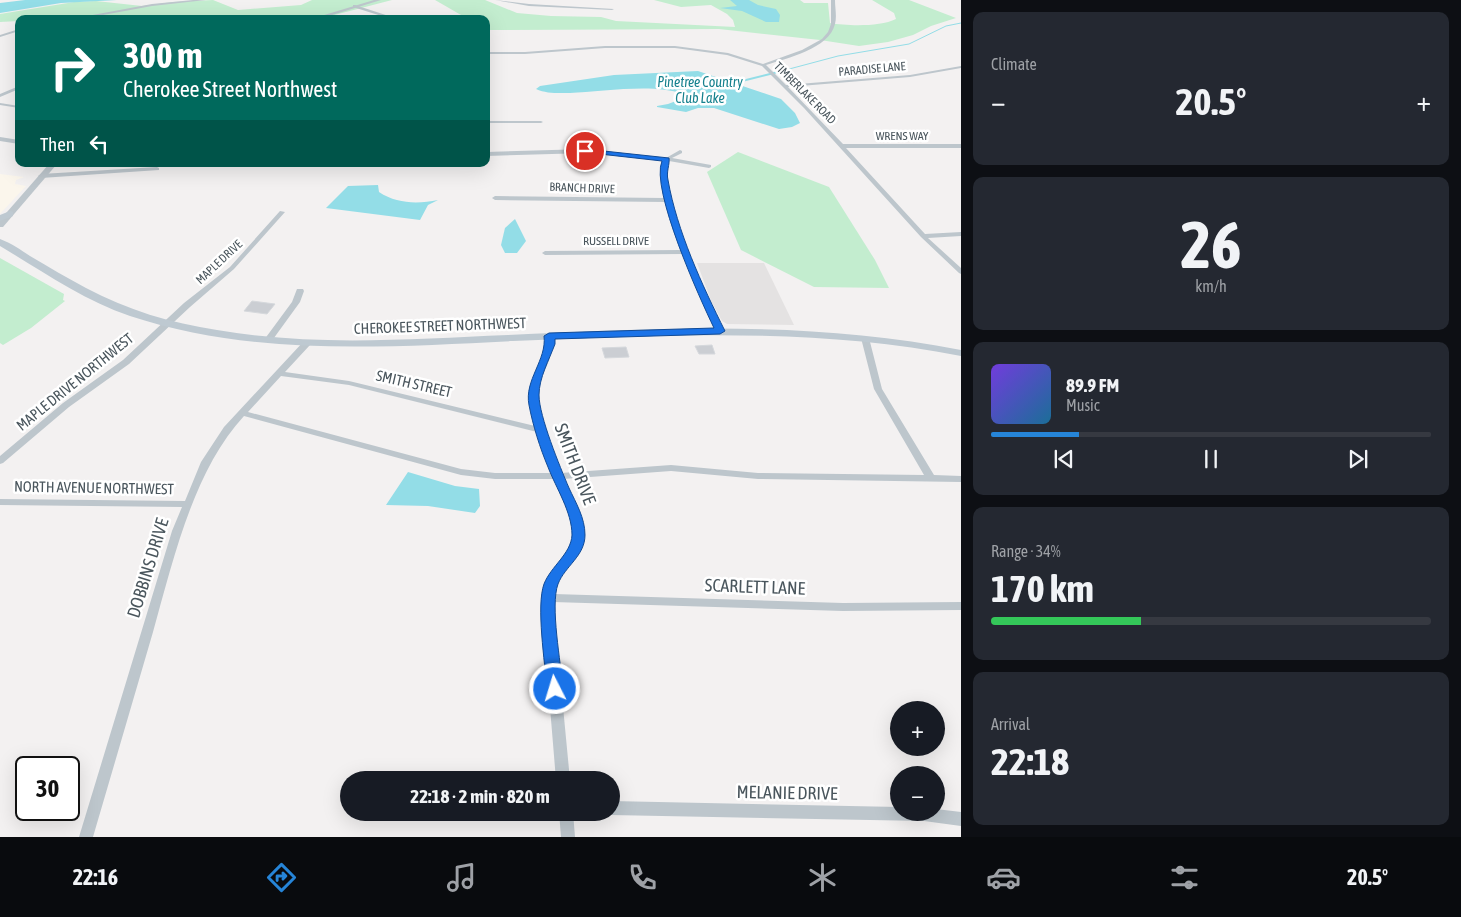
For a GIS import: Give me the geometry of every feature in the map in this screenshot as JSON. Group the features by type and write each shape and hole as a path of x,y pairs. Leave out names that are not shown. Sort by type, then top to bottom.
{"main road":[{"path":"0,218 10,214"},
{"name":"CHEROKEE STREET NORTHWEST","path":"0,242 85,293 125,311 198,330 268,340 371,344 720,331 800,332 865,338 961,353"}],"street":[{"path":"95,15 145,6 204,0"},
{"path":"326,15 379,0"},
{"path":"497,0 529,5 612,9"},
{"path":"763,65 813,46 828,35 833,25 833,0"},
{"path":"354,6 383,15"},
{"path":"0,35 15,31"},
{"name":"TIMBERLAKE ROAD","path":"490,54 662,47 709,51 763,65 842,146 923,236 961,272"},
{"path":"749,60 775,60"},
{"name":"PARADISE LANE","path":"784,86 910,76 961,67"},
{"path":"0,96 15,90"},
{"path":"0,104 15,106"},
{"path":"490,122 541,122"},
{"path":"0,139 15,141"},
{"name":"WRENS WAY","path":"842,146 961,146"},
{"path":"490,154 585,151 667,159 709,166"},
{"path":"680,152 667,159 664,164 664,178 668,200 699,287 720,331"},
{"path":"0,224 50,167"},
{"path":"41,176 157,169"},
{"name":"BRANCH DRIVE","path":"495,198 668,200"},
{"name":"MAPLE DRIVE","path":"166,323 232,268 282,212"},
{"path":"923,236 961,234"},
{"name":"RUSSELL DRIVE","path":"545,252 686,252"},
{"path":"268,340 296,302 300,291"},
{"name":"MAPLE DRIVE NORTHWEST","path":"0,461 66,405 120,368 166,323"},
{"name":"SMITH DRIVE","path":"549,336 550,344 536,380 534,394 542,430 557,476 576,518 578,535 575,550 557,572 547,598 562,771"},
{"path":"865,338 878,389 931,479"},
{"name":"DOBBINS DRIVE","path":"86,837 187,504 216,445 240,413 307,343"},
{"name":"SMITH STREET","path":"278,373 366,387 542,430"},
{"path":"240,413 461,472 495,476 557,476 671,468 758,476 961,479"},
{"name":"NORTH AVENUE NORTHWEST","path":"0,502 187,504"},
{"name":"SCARLETT LANE","path":"547,598 843,607 961,606"},
{"name":"MELANIE DRIVE","path":"620,808 924,814 961,819"},
{"path":"567,821 568,837"}],"shaded area":[{"path":"0,174 24,177 16,180 15,184 26,186 0,214"},
{"path":"697,263 764,263 794,325 727,324 722,321 712,303"}],"green space":[{"path":"213,0 238,10 301,5 312,0 392,0 334,15 15,15 15,21 0,22 0,14 74,2 96,1 142,6"},
{"path":"435,0 485,0 517,13 601,17 616,21 735,27 733,20 727,14 711,5 681,7 654,0 800,0 804,3 828,3 830,23 873,25 896,19 894,13 872,0 909,0 956,18 931,26 913,35 888,42 859,46 719,29 490,30 490,15 461,15"},
{"path":"738,152 829,187 875,260 889,288 814,287 741,250 707,172"},
{"path":"0,258 64,294 63,300 65,301 31,328 3,345 0,343"}],"water":[{"path":"25,0 117,0 61,3 0,13 0,3"},
{"path":"730,0 749,0 758,5 776,9 780,15 779,22 766,22 742,11 720,8 737,6"},
{"name":"Pinetree Country Club Lake","path":"698,71 781,99 795,113 800,123 792,127 779,129 714,108 698,108 686,112 657,107 684,98 682,94 657,89 557,93 536,89 540,86 614,75"},
{"path":"378,185 379,192 400,201 423,202 438,200 428,205 420,220 326,208 348,186"},
{"path":"515,219 526,241 517,253 505,253 501,245 505,228"},
{"path":"408,472 455,486 479,489 480,506 475,513 428,506 386,505"}],"building":[{"path":"252,301 275,304 267,314 244,311"},
{"path":"712,345 715,354 699,354 695,346"},
{"path":"626,347 629,357 605,358 602,348"}],"waterway":[{"path":"778,72 838,56 909,44 946,26 961,23"},
{"path":"778,72 782,71"},
{"path":"734,83 778,72"}],"route":[{"path":"555,689 547,598 557,572 568,561 575,550 578,527 576,518 553,465 535,405 536,380 547,355 550,344 549,336 720,331 699,287 665,189 664,164 667,159 585,151"}]}
